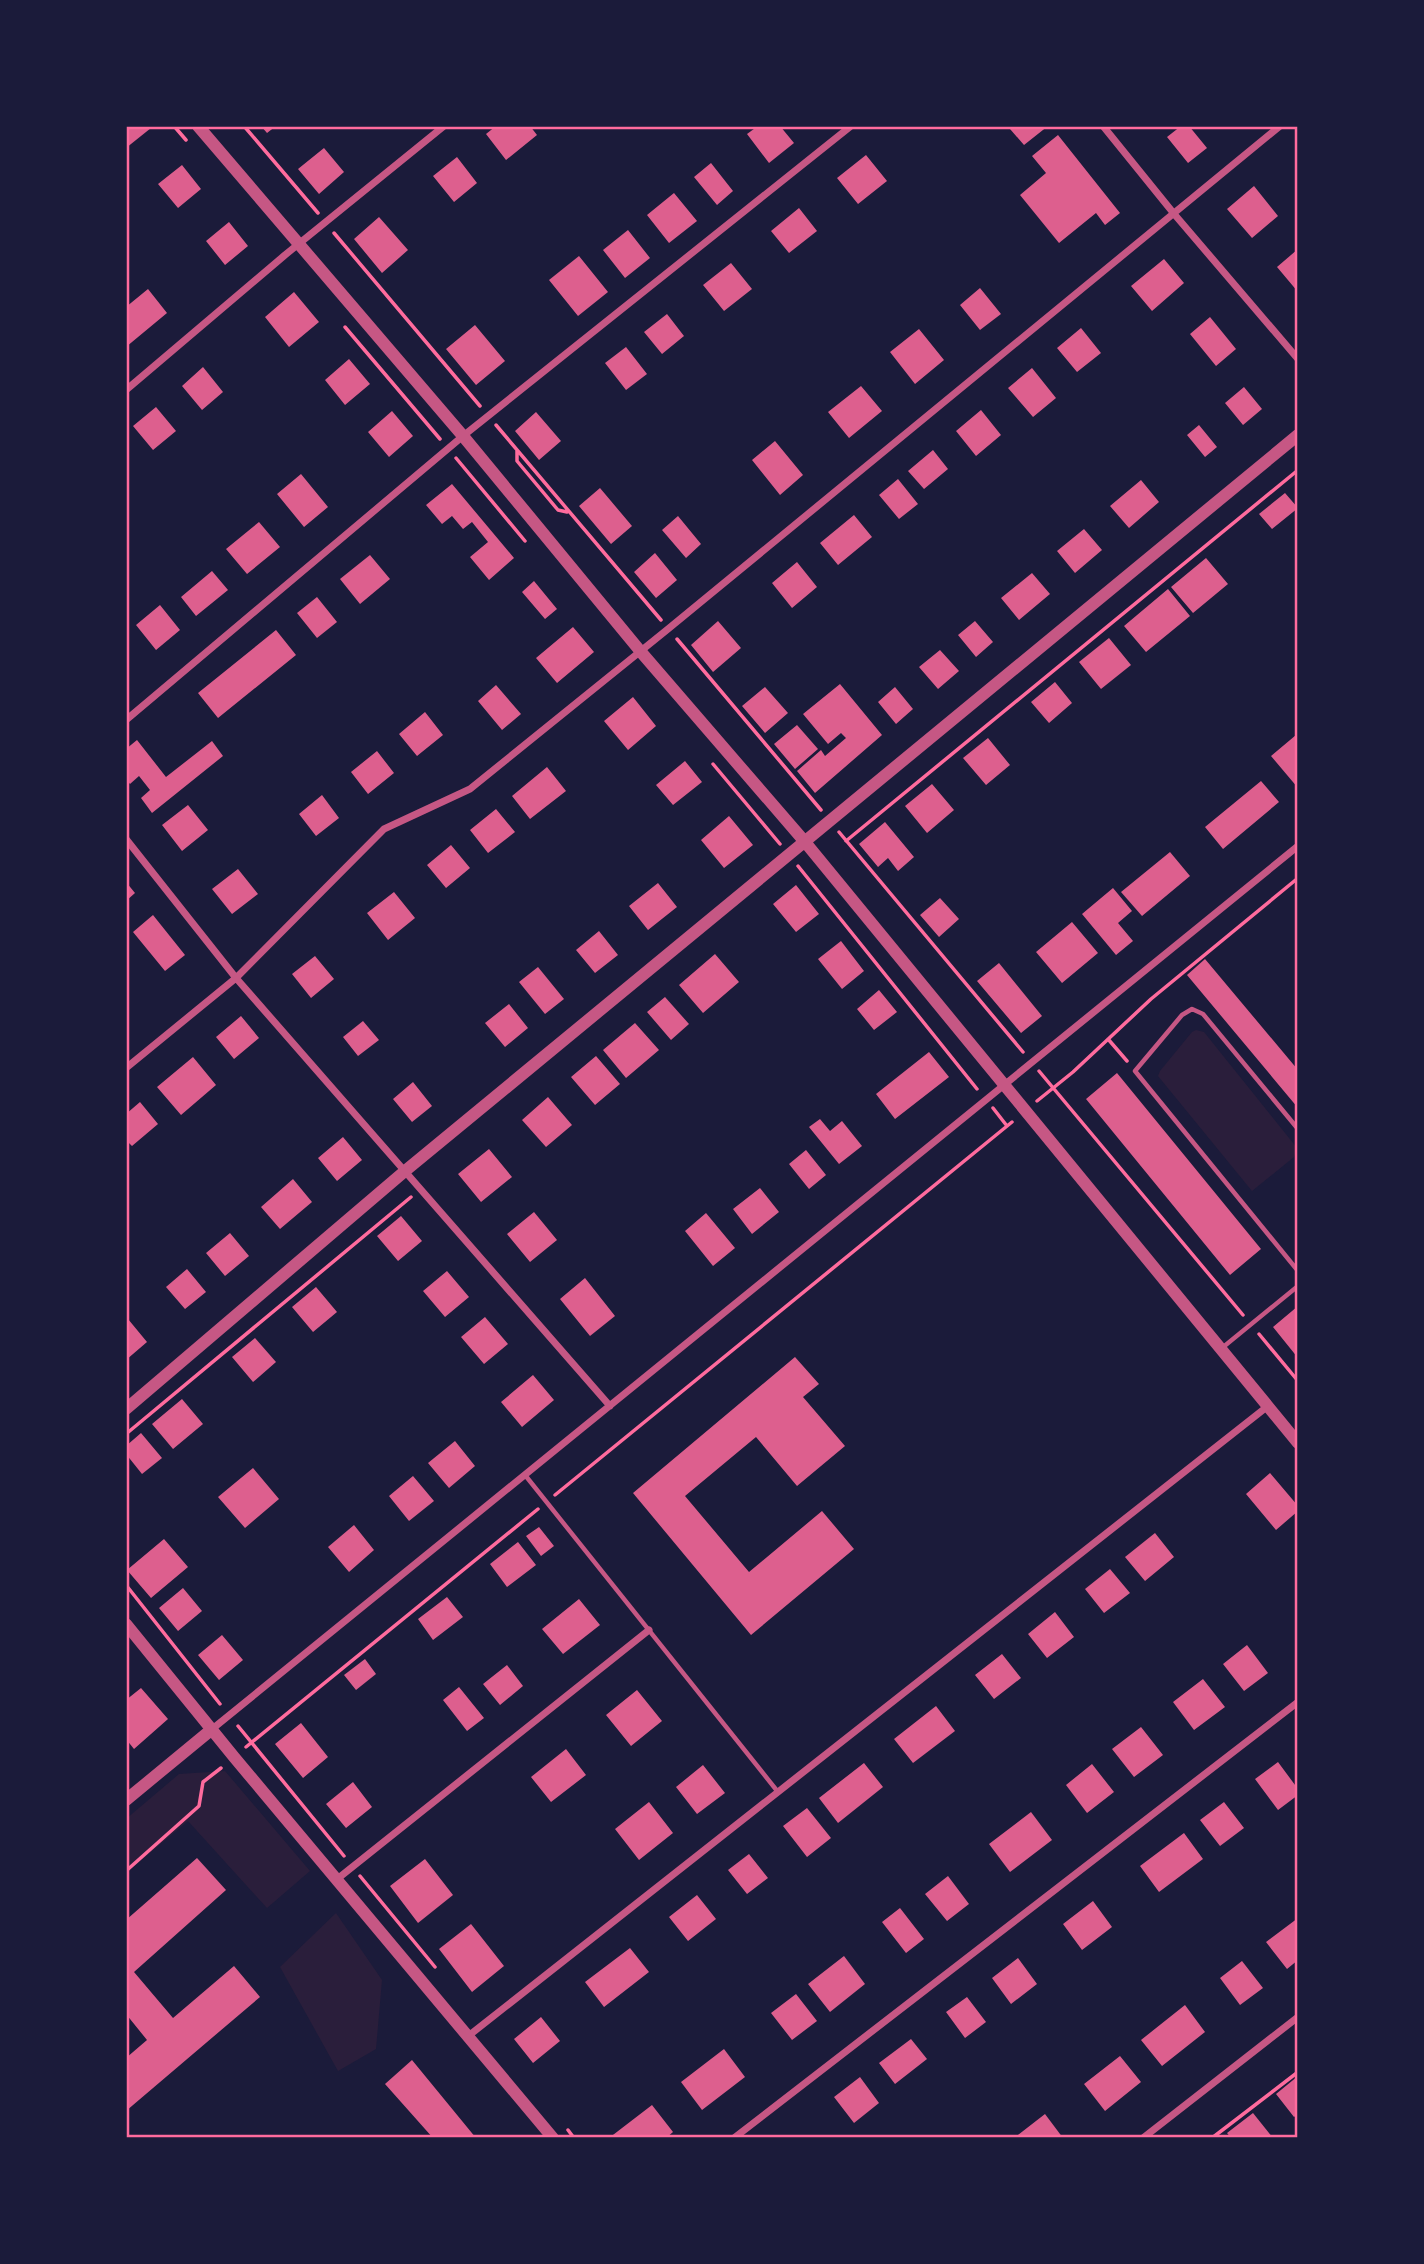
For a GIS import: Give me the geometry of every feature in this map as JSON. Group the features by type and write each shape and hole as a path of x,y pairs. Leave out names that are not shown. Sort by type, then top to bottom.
{"street":[{"path":"198,126 463,436 641,652 805,842 1298,1443"},
{"path":"126,390 444,126"},
{"path":"126,720 463,436 851,126"},
{"path":"1103,126 1298,359"},
{"path":"126,1068 236,978 384,829 470,789 1175,215 1280,126"},
{"path":"126,1409 405,1171 1298,435"},
{"path":"126,839 236,978 610,1406"},
{"path":"126,1800 1298,846"},
{"path":"467,2037 1268,1406"},
{"path":"126,1624 211,1730 551,2137"},
{"path":"336,1880 649,1630"},
{"path":"734,2138 1298,1702"},
{"path":"1143,2138 1298,2017"}],"lane":[{"path":"1298,1129 1203,1014 1192,1009 1182,1014 1135,1071 1298,1270"},
{"path":"1221,1349 1298,1286"},
{"path":"525,1475 778,1792"}],"path":[{"path":"174,126 191,146"},
{"path":"244,126 1298,1381"},
{"path":"345,327 527,543"},
{"path":"846,841 1298,470"},
{"path":"126,1871 200,1806 203,1782 1026,1111 1151,999 1298,878"},
{"path":"1108,1038 1135,1071"},
{"path":"126,1434 420,1189"},
{"path":"1212,2138 1298,2072"}],"shaded area":[{"path":"1196,1030 1204,1032 1297,1148 1294,1157 1252,1191 1158,1076"},
{"path":"225,1771 310,1871 267,1908 188,1821 126,1873 126,1819 179,1774"},
{"path":"336,1913 382,1980 376,2049 338,2071 280,1967"}],"building":[{"path":"126,126 150,126 151,128 126,148"},
{"path":"261,126 276,126 267,133"},
{"path":"496,126 530,126 537,135 506,160 486,134"},
{"path":"758,126 780,126 794,143 769,163 747,134"},
{"path":"1014,126 1048,126 1024,145 1010,129"},
{"path":"1181,126 1189,126 1207,148 1188,163 1167,137"},
{"path":"1058,135 1120,213 1105,225 1096,213 1059,243 1020,195 1046,173 1032,156"},
{"path":"324,148 344,172 319,194 298,169"},
{"path":"866,155 887,181 858,204 837,178"},
{"path":"457,157 477,183 454,202 433,176"},
{"path":"711,163 733,191 717,205 694,177"},
{"path":"182,165 201,189 178,208 158,184"},
{"path":"1254,186 1278,216 1252,238 1227,209"},
{"path":"674,193 697,221 669,243 647,215"},
{"path":"799,208 817,231 789,253 771,231"},
{"path":"379,217 408,250 382,273 354,239"},
{"path":"229,222 248,246 225,265 206,241"},
{"path":"628,230 650,258 625,278 603,250"},
{"path":"1298,249 1298,292 1277,267"},
{"path":"579,256 608,292 578,316 549,280"},
{"path":"1164,259 1184,283 1152,311 1131,286"},
{"path":"731,263 752,289 724,311 703,285"},
{"path":"980,288 1001,314 980,330 960,305"},
{"path":"148,289 167,313 126,347 126,307"},
{"path":"294,292 319,322 289,347 265,317"},
{"path":"667,314 684,336 662,354 644,332"},
{"path":"1210,317 1236,349 1216,366 1190,334"},
{"path":"475,325 505,361 476,385 446,349"},
{"path":"1081,328 1101,353 1077,372 1057,348"},
{"path":"919,329 944,360 915,384 890,352"},
{"path":"626,347 647,374 626,390 605,363"},
{"path":"349,359 370,384 345,405 325,380"},
{"path":"203,367 223,392 202,410 182,386"},
{"path":"1032,368 1056,398 1033,417 1008,388"},
{"path":"861,386 882,411 849,438 828,412"},
{"path":"1244,387 1262,409 1243,425 1225,403"},
{"path":"156,407 176,431 153,450 133,426"},
{"path":"981,410 1001,435 976,456 956,431"},
{"path":"392,411 413,436 389,457 368,432"},
{"path":"536,412 561,441 539,460 515,431"},
{"path":"1199,425 1217,447 1205,457 1187,435"},
{"path":"775,441 803,475 780,495 752,460"},
{"path":"933,450 948,469 924,489 908,471"},
{"path":"301,474 328,507 304,527 277,494"},
{"path":"898,479 918,504 899,519 879,495"},
{"path":"1141,480 1159,502 1129,528 1110,506"},
{"path":"452,484 514,558 489,580 470,557 488,542 472,522 463,529 452,516 442,524 426,505"},
{"path":"600,488 632,526 611,544 579,506"},
{"path":"1285,493 1298,508 1272,529 1259,514"},
{"path":"854,515 872,537 838,565 820,543"},
{"path":"678,516 701,544 686,558 662,530"},
{"path":"259,522 280,547 247,574 226,549"},
{"path":"1084,529 1102,550 1075,573 1057,551"},
{"path":"655,553 677,580 656,598 634,572"},
{"path":"370,555 390,579 360,604 340,579"},
{"path":"1206,558 1228,584 1193,613 1171,587"},
{"path":"797,562 817,587 792,608 772,583"},
{"path":"212,571 228,590 196,616 181,597"},
{"path":"1032,573 1050,594 1019,620 1001,598"},
{"path":"534,581 557,609 545,619 522,592"},
{"path":"1168,589 1190,616 1146,652 1124,626"},
{"path":"317,597 337,622 317,638 297,613"},
{"path":"160,605 180,630 156,650 136,625"},
{"path":"718,621 741,648 713,672 691,645"},
{"path":"975,621 993,642 976,657 958,635"},
{"path":"573,627 594,652 557,683 536,658"},
{"path":"276,630 296,655 218,718 198,693"},
{"path":"1109,638 1131,665 1101,689 1079,662"},
{"path":"940,650 959,671 938,689 919,667"},
{"path":"1055,682 1072,703 1049,723 1031,702"},
{"path":"840,684 882,735 815,793 797,771 821,750 825,756 846,738 841,733 828,744 803,714"},
{"path":"496,685 521,714 502,730 478,701"},
{"path":"765,687 788,713 765,733 742,706"},
{"path":"895,687 913,709 896,724 878,702"},
{"path":"633,697 656,726 628,750 604,721"},
{"path":"425,712 443,735 417,756 399,734"},
{"path":"797,725 818,749 795,769 774,744"},
{"path":"1296,735 1298,737 1298,788 1271,756"},
{"path":"988,738 1010,765 986,785 963,758"},
{"path":"137,740 166,777 212,741 223,756 152,813 141,798 150,790 139,776 130,784 126,779 126,749"},
{"path":"377,751 394,773 368,794 351,772"},
{"path":"685,761 702,782 673,805 656,785"},
{"path":"547,767 566,791 530,819 512,796"},
{"path":"1261,781 1279,802 1223,849 1205,827"},
{"path":"932,784 954,810 927,833 905,806"},
{"path":"322,795 339,818 316,836 299,814"},
{"path":"188,805 208,830 182,851 162,825"},
{"path":"496,809 515,832 488,853 470,830"},
{"path":"729,816 753,845 724,868 701,840"},
{"path":"885,822 914,857 898,871 888,858 878,867 859,844"},
{"path":"451,845 470,868 446,888 427,865"},
{"path":"1170,852 1190,876 1142,916 1121,892"},
{"path":"238,869 258,894 232,914 212,889"},
{"path":"126,882 135,893 126,901"},
{"path":"658,883 677,907 648,930 629,906"},
{"path":"796,885 819,914 796,932 773,904"},
{"path":"1113,888 1132,911 1118,923 1133,941 1116,955 1082,914"},
{"path":"394,892 415,918 388,940 367,913"},
{"path":"940,898 959,919 939,937 920,915"},
{"path":"153,915 185,955 165,971 133,932"},
{"path":"1072,922 1098,953 1062,983 1036,952"},
{"path":"599,931 618,955 595,973 576,950"},
{"path":"841,941 864,971 842,989 818,959"},
{"path":"715,954 739,982 703,1013 679,985"},
{"path":"315,956 334,979 311,998 292,974"},
{"path":"1205,959 1298,1070 1298,1108 1187,975"},
{"path":"999,963 1042,1016 1021,1033 977,981"},
{"path":"538,967 564,999 545,1014 519,982"},
{"path":"879,990 897,1012 874,1030 857,1009"},
{"path":"665,997 689,1024 671,1040 647,1012"},
{"path":"509,1004 528,1028 505,1047 485,1023"},
{"path":"241,1016 259,1038 234,1059 216,1037"},
{"path":"363,1021 379,1040 358,1056 343,1037"},
{"path":"635,1023 659,1050 626,1078 603,1050"},
{"path":"929,1052 949,1077 895,1119 876,1094"},
{"path":"596,1056 620,1084 595,1105 571,1077"},
{"path":"193,1057 216,1085 181,1115 157,1087"},
{"path":"1117,1073 1261,1249 1230,1275 1086,1099"},
{"path":"413,1082 432,1106 412,1122 393,1099"},
{"path":"548,1097 572,1125 546,1147 522,1120"},
{"path":"140,1102 158,1124 132,1146 126,1140 126,1114"},
{"path":"820,1119 830,1131 842,1121 862,1146 839,1164 809,1127"},
{"path":"343,1137 362,1160 337,1181 318,1158"},
{"path":"489,1149 512,1177 481,1202 458,1174"},
{"path":"806,1150 826,1175 809,1189 789,1164"},
{"path":"293,1179 312,1202 280,1229 261,1207"},
{"path":"760,1188 779,1212 752,1234 733,1209"},
{"path":"534,1212 557,1240 530,1262 507,1234"},
{"path":"706,1213 735,1248 713,1266 685,1231"},
{"path":"401,1216 422,1241 398,1261 377,1236"},
{"path":"230,1233 249,1256 225,1276 206,1253"},
{"path":"187,1269 206,1292 185,1309 166,1287"},
{"path":"447,1271 469,1297 445,1317 423,1291"},
{"path":"585,1278 615,1316 590,1336 560,1299"},
{"path":"316,1287 337,1312 313,1332 292,1307"},
{"path":"1298,1306 1298,1358 1273,1327"},
{"path":"485,1317 508,1344 484,1364 461,1337"},
{"path":"128,1319 147,1342 126,1360 126,1321"},
{"path":"255,1338 276,1362 253,1382 232,1357"},
{"path":"795,1357 819,1384 803,1397 845,1446 797,1486 756,1437 685,1496 749,1572 822,1511 854,1549 751,1635 633,1493"},
{"path":"533,1375 554,1400 522,1427 501,1402"},
{"path":"182,1399 203,1424 173,1449 152,1424"},
{"path":"141,1433 162,1458 142,1474 126,1454 126,1446"},
{"path":"455,1441 475,1466 449,1488 428,1463"},
{"path":"253,1468 279,1499 245,1528 218,1497"},
{"path":"1270,1473 1298,1506 1298,1511 1276,1530 1246,1494"},
{"path":"413,1476 434,1501 409,1521 389,1496"},
{"path":"354,1525 374,1550 349,1572 328,1547"},
{"path":"539,1527 554,1546 541,1556 526,1536"},
{"path":"1155,1533 1174,1557 1145,1581 1125,1557"},
{"path":"164,1539 188,1567 151,1598 127,1570"},
{"path":"518,1542 536,1565 507,1587 490,1564"},
{"path":"1110,1569 1130,1593 1104,1613 1085,1589"},
{"path":"183,1588 202,1611 178,1631 159,1608"},
{"path":"447,1597 463,1617 433,1640 418,1619"},
{"path":"579,1599 600,1625 563,1654 542,1629"},
{"path":"1055,1612 1074,1637 1047,1658 1028,1634"},
{"path":"222,1635 243,1660 219,1680 198,1655"},
{"path":"1247,1645 1268,1673 1244,1691 1223,1664"},
{"path":"1002,1654 1021,1678 994,1699 975,1675"},
{"path":"365,1659 376,1674 356,1690 344,1675"},
{"path":"507,1665 523,1686 500,1705 483,1684"},
{"path":"1203,1679 1225,1707 1194,1730 1173,1702"},
{"path":"459,1687 484,1718 467,1731 443,1700"},
{"path":"141,1688 168,1719 134,1749 126,1739 126,1700"},
{"path":"637,1690 662,1721 631,1746 606,1715"},
{"path":"936,1706 955,1731 913,1763 894,1739"},
{"path":"301,1723 328,1757 303,1778 275,1744"},
{"path":"1141,1727 1163,1755 1134,1777 1112,1749"},
{"path":"566,1749 586,1775 551,1802 531,1777"},
{"path":"1278,1762 1298,1789 1298,1795 1278,1810 1255,1779"},
{"path":"864,1763 883,1787 838,1823 819,1798"},
{"path":"1092,1764 1114,1792 1087,1813 1066,1785"},
{"path":"703,1765 725,1793 697,1814 676,1787"},
{"path":"353,1782 372,1807 346,1828 326,1804"},
{"path":"649,1802 673,1833 639,1860 615,1829"},
{"path":"1224,1802 1244,1828 1220,1846 1200,1820"},
{"path":"807,1808 831,1838 807,1857 783,1826"},
{"path":"1031,1812 1052,1840 1010,1872 989,1844"},
{"path":"1184,1833 1203,1859 1159,1892 1140,1866"},
{"path":"749,1854 768,1878 747,1894 728,1870"},
{"path":"197,1858 226,1890 134,1972 173,2018 234,1966 260,1997 126,2111 126,2058 147,2040 126,2014 126,1920"},
{"path":"425,1859 453,1895 418,1923 390,1886"},
{"path":"948,1876 969,1904 947,1921 925,1894"},
{"path":"697,1895 716,1919 688,1941 669,1917"},
{"path":"1093,1901 1112,1927 1082,1950 1063,1924"},
{"path":"900,1908 924,1939 906,1953 882,1922"},
{"path":"1298,1918 1298,1960 1287,1969 1266,1942"},
{"path":"471,1924 504,1966 472,1992 439,1949"},
{"path":"630,1948 649,1972 604,2007 585,1982"},
{"path":"844,1956 865,1984 830,2012 808,1984"},
{"path":"1018,1958 1037,1984 1011,2004 992,1978"},
{"path":"1242,1961 1263,1988 1240,2005 1220,1978"},
{"path":"796,1994 817,2021 792,2040 771,2013"},
{"path":"967,1997 986,2022 965,2038 946,2012"},
{"path":"1185,2005 1205,2032 1162,2066 1141,2040"},
{"path":"541,2017 560,2041 533,2063 514,2039"},
{"path":"911,2039 927,2059 895,2084 879,2063"},
{"path":"724,2049 745,2077 702,2110 681,2082"},
{"path":"1120,2056 1141,2082 1105,2111 1084,2084"},
{"path":"412,2060 476,2138 433,2138 385,2084"},
{"path":"1298,2076 1298,2114 1294,2117 1276,2094"},
{"path":"860,2077 879,2103 854,2123 834,2097"},
{"path":"652,2105 673,2132 666,2138 609,2138"},
{"path":"1253,2113 1273,2138 1231,2138 1227,2133"},
{"path":"1045,2114 1063,2138 1014,2138"}]}
